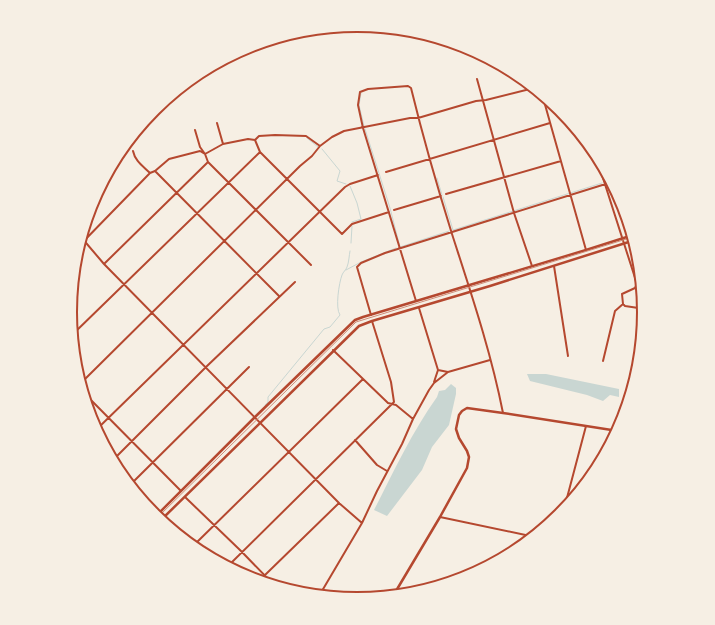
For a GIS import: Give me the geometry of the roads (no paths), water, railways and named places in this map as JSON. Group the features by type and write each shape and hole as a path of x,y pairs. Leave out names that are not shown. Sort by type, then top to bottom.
{"main road":[{"path":"160,512 355,320 627,237"},
{"path":"164,516 359,326 629,243"},
{"path":"397,590 462,478 468,463 469,457 467,451 459,438 456,429 459,415 462,410 467,408 612,430"}],"street":[{"path":"477,79 514,213 532,266"},
{"path":"416,301 363,128 358,105 360,92 368,89 408,86 411,88 418,118 498,386 503,413"},
{"path":"85,379 312,156 320,146 332,136 344,131 410,118 418,118 432,113 527,90"},
{"path":"545,104 586,250"},
{"path":"217,123 223,144"},
{"path":"386,172 550,123"},
{"path":"195,130 200,147 208,162 311,265"},
{"path":"205,154 223,144 242,140 255,140 259,136 306,136 320,146"},
{"path":"255,140 260,152 343,234 352,224 389,212"},
{"path":"133,151 138,162 150,173"},
{"path":"87,238 150,173 155,171 169,159 200,151 205,154"},
{"path":"78,329 260,152"},
{"path":"446,194 561,161"},
{"path":"104,264 208,162"},
{"path":"155,171 280,296"},
{"path":"601,173 636,282"},
{"path":"100,425 348,185 378,175"},
{"path":"370,315 357,267 361,263 385,253 604,185"},
{"path":"394,210 441,196"},
{"path":"86,243 104,264 339,503 362,524"},
{"path":"554,266 568,356"},
{"path":"117,456 295,282"},
{"path":"623,304 622,294 635,288 636,285"},
{"path":"623,304 625,306 638,308"},
{"path":"603,360 615,311 623,304"},
{"path":"419,308 438,370 434,383"},
{"path":"231,563 394,402 391,382 372,321"},
{"path":"333,350 388,403 396,405 413,418"},
{"path":"322,591 362,524 387,471 402,444 413,418 434,383 448,372 490,360"},
{"path":"134,481 249,367"},
{"path":"438,370 448,372"},
{"path":"196,542 363,379"},
{"path":"91,400 181,491"},
{"path":"567,498 586,426"},
{"path":"355,440 377,465 387,471"},
{"path":"185,496 213,525 242,551 267,578"},
{"path":"264,575 339,503"},
{"path":"440,517 527,535"}],"waterway":[{"path":"361,93 359,105 364,126"},
{"path":"365,129 390,208 400,247"},
{"path":"307,138 318,147"},
{"path":"322,149 340,171 337,181 346,184"},
{"path":"437,178 442,195"},
{"path":"443,197 453,230 602,183"},
{"path":"350,186 357,203 361,219 352,222"},
{"path":"351,243 352,226"},
{"path":"400,247 449,231"},
{"path":"346,270 361,262 396,248"},
{"path":"265,405 268,402 268,397 324,329 330,327 340,315 338,307 339,289 342,275 348,265 350,251"}],"tram line":[{"path":"162,513 356,322 628,239"}]}
